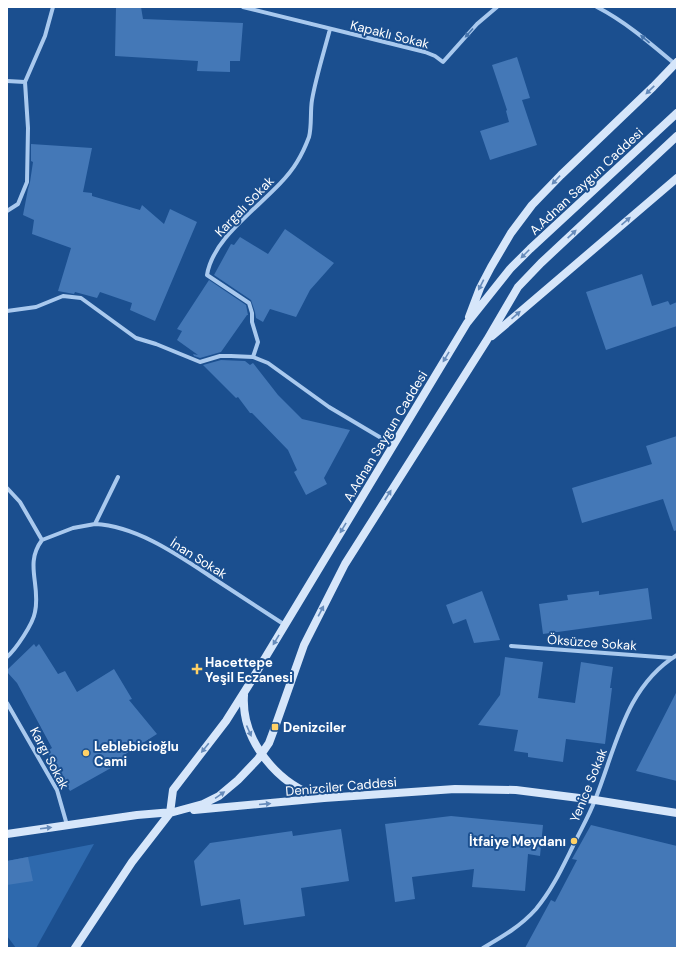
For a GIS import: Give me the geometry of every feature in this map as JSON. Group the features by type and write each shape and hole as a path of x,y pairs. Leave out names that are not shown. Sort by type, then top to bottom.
{"main road":[{"path":"467,323 480,288 512,233 532,205 676,63"},
{"name":"A.Adnan Saygun Caddesi","path":"170,813 173,790 226,721 467,323 510,269 530,249 677,113"},
{"path":"75,948 132,862 170,813 203,804 220,796 258,759 269,743 304,645 345,564 487,340 518,287 677,136"},
{"path":"487,340 677,178"},
{"path":"244,692 243,708 246,724 262,753 277,772 297,787 310,794 324,798"},
{"name":"Denizciler Caddesi","path":"7,834 138,815 324,798 455,789 516,790 595,800 677,813"}],"street":[{"path":"7,211 18,204 27,182 28,128 25,82 46,36 53,7"},
{"name":"Kapaklı Sokak","path":"243,7 425,52 435,56 443,62 477,24 497,7"},
{"path":"597,7 632,28 676,63"},
{"name":"Kargalı Sokak","path":"253,357 258,342 252,322 252,313 249,303 207,275 208,266 220,245 286,178 297,163 309,136 312,100 330,29"},
{"path":"7,81 25,82"},
{"path":"7,311 36,307 63,296 81,298 136,338 162,346 200,362 220,356 253,357 268,363 329,408 393,445"},
{"path":"95,524 118,477"},
{"path":"7,488 20,502 33,521 42,540 36,547 32,564 36,581 35,613 12,653 7,657"},
{"name":"İnan Sokak","path":"42,540 73,528 95,524 114,526 149,540 186,560 285,625"},
{"name":"Öksüzce Sokak","path":"510,646 672,658"},
{"name":"Yenice Sokak","path":"483,948 508,933 523,921 536,909 545,897 554,883 595,800 626,714 641,689 655,673 677,655"},
{"name":"Kargı Sokak","path":"7,703 58,790 67,826"}],"shaded area":[{"path":"94,844 36,948 16,948 7,936 7,861"}],"building":[{"path":"116,7 141,7 143,19 243,23 240,61 230,61 230,72 197,71 198,61 115,56"},
{"path":"517,57 530,98 522,100 537,145 490,160 480,131 509,122 507,110 492,65"},
{"path":"31,144 92,148 83,192 92,193 92,196 140,210 142,205 164,224 170,209 197,222 155,321 130,310 132,303 100,292 97,298 75,292 74,294 58,291 71,248 32,234 34,220 23,215 33,162 31,161"},
{"path":"285,229 334,263 310,290 296,317 270,309 263,322 256,318 251,300 214,275 231,244 234,245 240,237 268,254"},
{"path":"642,274 652,306 668,301 670,305 677,302 677,326 606,350 586,292"},
{"path":"209,280 246,305 248,315 221,352 200,358 194,356 193,354 198,355 177,340 182,331 177,329"},
{"path":"221,360 245,361 250,365 253,363 278,395 302,419 350,430 324,478 327,484 306,495 294,472 297,470 288,450 252,413 250,413 238,397 236,398 203,365"},
{"path":"677,436 677,530 674,531 663,499 582,523 572,488 652,464 646,446"},
{"path":"648,588 652,619 543,634 539,604 568,600 567,595 599,591 599,595"},
{"path":"482,591 500,640 474,643 466,619 453,624 446,605"},
{"path":"34,644 36,647 39,644 58,674 65,671 77,692 114,669 132,699 129,700 157,734 124,755 127,759 70,791 47,751 52,748 17,683 7,672 7,670"},
{"path":"505,657 543,662 538,698 575,703 581,662 613,667 605,744 566,739 563,762 528,757 528,753 514,751 518,730 478,725 500,695"},
{"path":"677,691 677,781 636,771"},
{"path":"451,816 543,825 540,856 528,854 525,891 472,887 474,869 412,877 415,899 395,902 385,824"},
{"path":"591,825 677,846 677,948 525,948 551,900 555,902 577,860 572,859"},
{"path":"341,829 349,881 301,888 305,916 244,925 240,899 201,906 194,861 210,843 292,831 293,836"},
{"path":"28,857 33,881 7,885 7,861"}],"place":[{"name":"Hacettepe Yeşil Eczanesi","path":"197,669"},
{"name":"Denizciler","path":"275,727"},
{"name":"Leblebicioğlu Cami","path":"86,753"},
{"name":"İtfaiye Meydanı","path":"574,841"}]}
